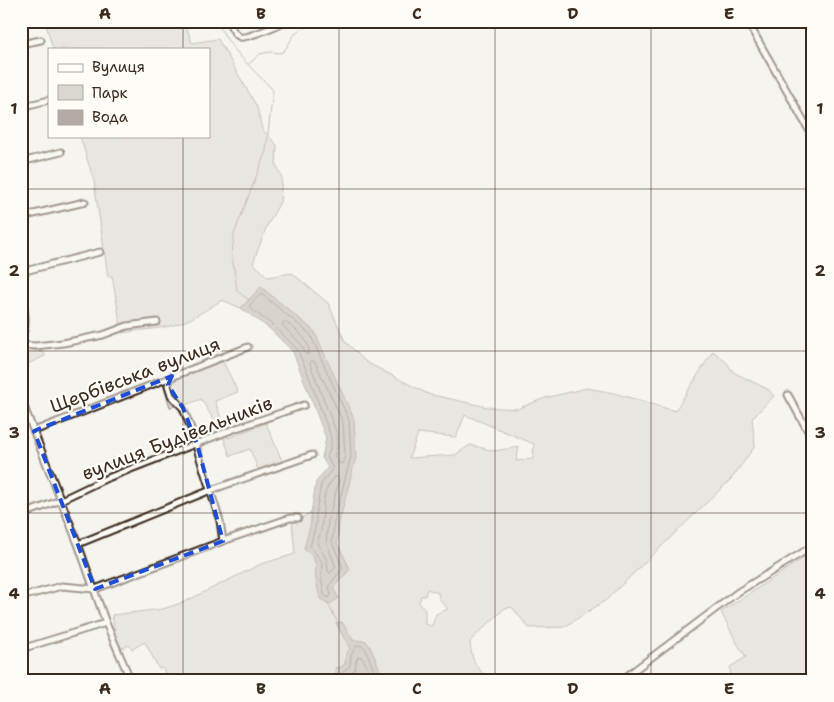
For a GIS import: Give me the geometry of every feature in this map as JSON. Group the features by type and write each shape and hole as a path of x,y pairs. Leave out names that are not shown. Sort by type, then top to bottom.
{"street":[{"path":"229,21 237,35 245,38 285,21"},
{"path":"757,21 748,23 813,137"},
{"path":"21,44 41,40"},
{"path":"21,107 48,100"},
{"path":"21,162 61,152"},
{"path":"21,217 85,202"},
{"path":"21,272 100,252"},
{"path":"21,296 24,304 26,325 21,339"},
{"path":"21,345 35,346 63,343 103,335 127,326 157,322"},
{"name":"Щербівська вулиця","path":"34,430 248,347"},
{"path":"172,376 168,385 171,395 183,408 197,444 220,522 223,541"},
{"path":"788,395 813,440"},
{"path":"21,399 128,679"},
{"name":"вулиця Будівельників","path":"21,515 61,500 105,479 304,405"},
{"path":"78,544 211,490 312,455"},
{"path":"21,597 62,586 95,590 223,541 290,518 298,518"},
{"path":"620,681 738,592 813,546"},
{"path":"21,649 106,623"}],"highlighted area":[{"path":"172,376 168,385 183,408 197,444 223,541 95,589 34,431"}],"green space":[{"path":"45,21 195,21 186,26 192,43 218,39 257,107 262,129 277,145 276,165 282,177 280,202 266,228 253,263 268,277 292,273 328,303 345,341 366,362 428,394 487,407 517,409 545,398 587,388 614,393 675,411 713,351 727,363 733,372 769,390 774,396 752,418 755,446 732,478 606,600 564,627 529,628 512,607 505,608 470,641 475,663 490,681 383,681 366,641 353,640 342,622 336,623 350,649 346,653 345,664 335,668 338,681 155,681 165,672 162,668 159,669 145,642 132,649 129,645 121,649 117,643 112,615 163,609 184,602 261,564 295,554 292,523 311,513 311,523 304,549 311,555 314,561 316,577 333,588 350,569 337,543 339,523 322,350 314,331 261,287 241,308 222,300 180,323 122,333 112,276 108,277 94,181 81,138 210,138 210,48 53,48","holes":["465,415 534,444 533,459 516,461 519,447 494,451 470,445 455,455 409,458 418,433 456,437","427,589 438,593 439,599 448,609 436,614 432,626 425,624 425,610 419,603 421,596 425,596"]},
{"path":"25,347 44,353 45,356 21,367 21,348"},
{"path":"223,362 238,392 215,401 228,438 266,423 282,461 258,469 250,449 230,456 222,433 201,399 185,405 170,407 163,385 209,365"},
{"path":"805,557 811,560 813,570 809,586 813,588 813,681 731,681 730,667 746,657 721,612"}],"water":[{"path":"261,287 314,331 354,419 356,457 339,523 337,543 350,569 333,588 339,598 330,604 320,599 316,580 316,563 313,557 304,549 311,523 316,482 328,467 322,458 326,438 293,352 270,329 241,308"},
{"path":"342,622 353,640 366,641 378,664 383,681 338,681 335,668 345,664 346,653 350,649 336,623"}],"waterway":[{"path":"217,21 234,49 273,90 266,151 234,234 232,255 237,291 249,300"},
{"path":"249,64 260,54 284,51 295,34 313,21"},
{"path":"327,602 338,623"}]}
